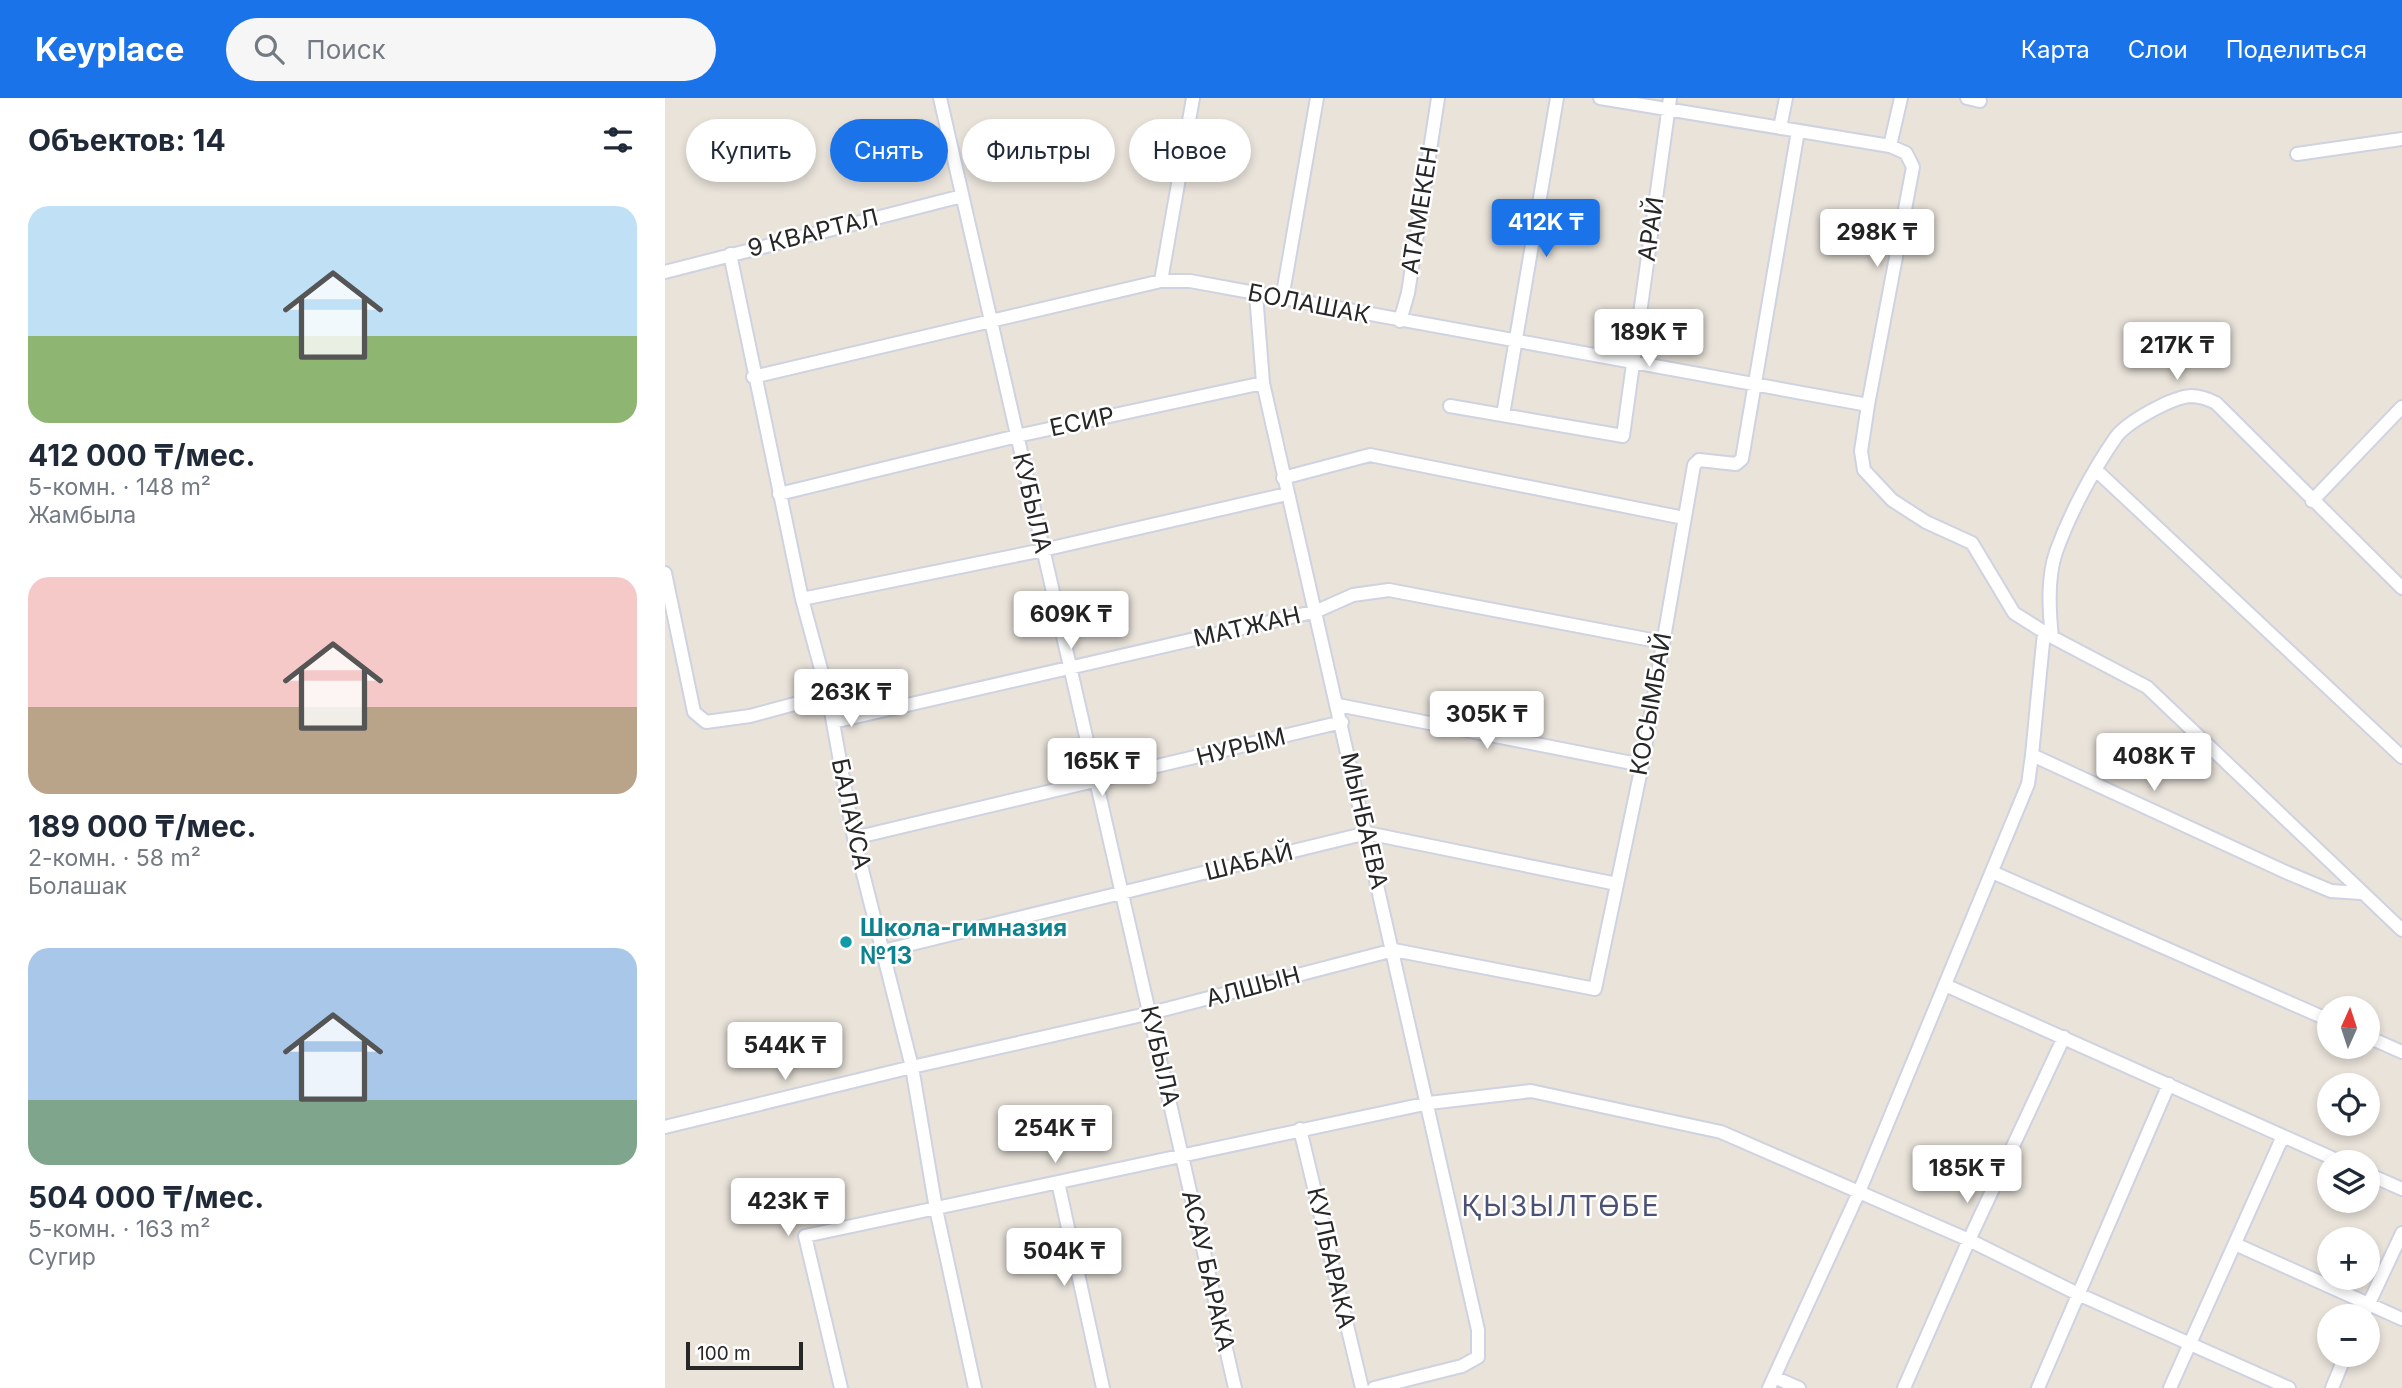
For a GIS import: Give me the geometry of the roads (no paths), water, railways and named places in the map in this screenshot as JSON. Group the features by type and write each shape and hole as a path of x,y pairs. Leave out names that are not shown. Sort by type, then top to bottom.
{"street":[{"name":"КУБЫЛА","path":"940,98 1182,1154"},
{"path":"1161,281 1193,98"},
{"path":"1282,299 1317,98"},
{"name":"АТАМЕКЕН","path":"1400,321 1408,293 1437,98"},
{"path":"1503,415 1557,98"},
{"path":"1600,98 1669,104 1780,128 1890,146 1906,153 1913,167 1861,451 1867,474 1892,500 1926,522 1972,544 2008,607 2048,634 2147,687 2402,930"},
{"path":"1780,128 1786,98"},
{"path":"1890,146 1901,98"},
{"name":"АРАЙ","path":"1450,406 1623,436 1669,104"},
{"path":"1755,384 1798,131"},
{"path":"2297,154 2402,139"},
{"name":"9 КВАРТАЛ","path":"665,272 962,196"},
{"name":"БАЛАУСА","path":"730,254 753,377 802,599 828,695 855,838 912,1067 936,1209 975,1388"},
{"name":"БОЛАШАК","path":"753,377 991,318 1161,281 1190,281 1868,405"},
{"name":"МЫНБАЕВА","path":"1256,294 1263,383 1283,478 1317,611 1429,1103 1480,1348 1478,1357 1462,1366 1374,1388"},
{"name":"ЕСИР","path":"779,494 1017,436 1263,383"},
{"name":"КОСЫМБАЙ","path":"1595,989 1642,765 1696,462 1740,463 1755,384"},
{"path":"1799,1388 1771,1382 1859,1192 2028,784 2056,552 2116,436 2126,426 2178,399 2205,397 2216,403 2312,501 2400,582"},
{"path":"2312,501 2402,407"},
{"path":"1283,478 1370,455 1684,518"},
{"path":"2097,471 2402,757"},
{"path":"802,599 1043,550 1287,494"},
{"path":"665,573 694,712 706,722 750,716 828,695"},
{"name":"МАТЖАН","path":"833,722 1317,611 1353,595 1389,590 1662,642"},
{"path":"1338,705 1642,765"},
{"name":"НУРЫМ","path":"855,838 1342,722"},
{"path":"2032,755 2331,891 2361,893"},
{"name":"ШАБАЙ","path":"883,951 1367,833 1617,884"},
{"path":"1992,872 2317,1015"},
{"name":"АЛШЫН","path":"665,1127 1151,1013 1394,950 1595,989"},
{"path":"1945,985 2317,1151"},
{"path":"1904,1388 1969,1240 2064,1037"},
{"path":"2380,1042 2402,1052"},
{"path":"2038,1388 2169,1084"},
{"path":"841,1388 805,1236 1429,1103 1531,1091 1721,1132 1969,1240 2078,1294 2289,1388"},
{"name":"КУЛБАРАКА","path":"1300,1129 1361,1388"},
{"path":"2170,1388 2283,1136"},
{"name":"АСАУ БАРАКА","path":"1182,1154 1235,1388"},
{"path":"2380,1179 2402,1189"},
{"path":"1058,1182 1103,1388"},
{"path":"2368,1303 2402,1233"},
{"path":"2235,1244 2402,1319"},
{"path":"2332,1388 2341,1367"}],"place":[{"name":"Школа-гимназия №13","path":"846,942"}],"district":[{"name":"ҚЫЗЫЛТӨБЕ","path":"1561,1206"}]}
